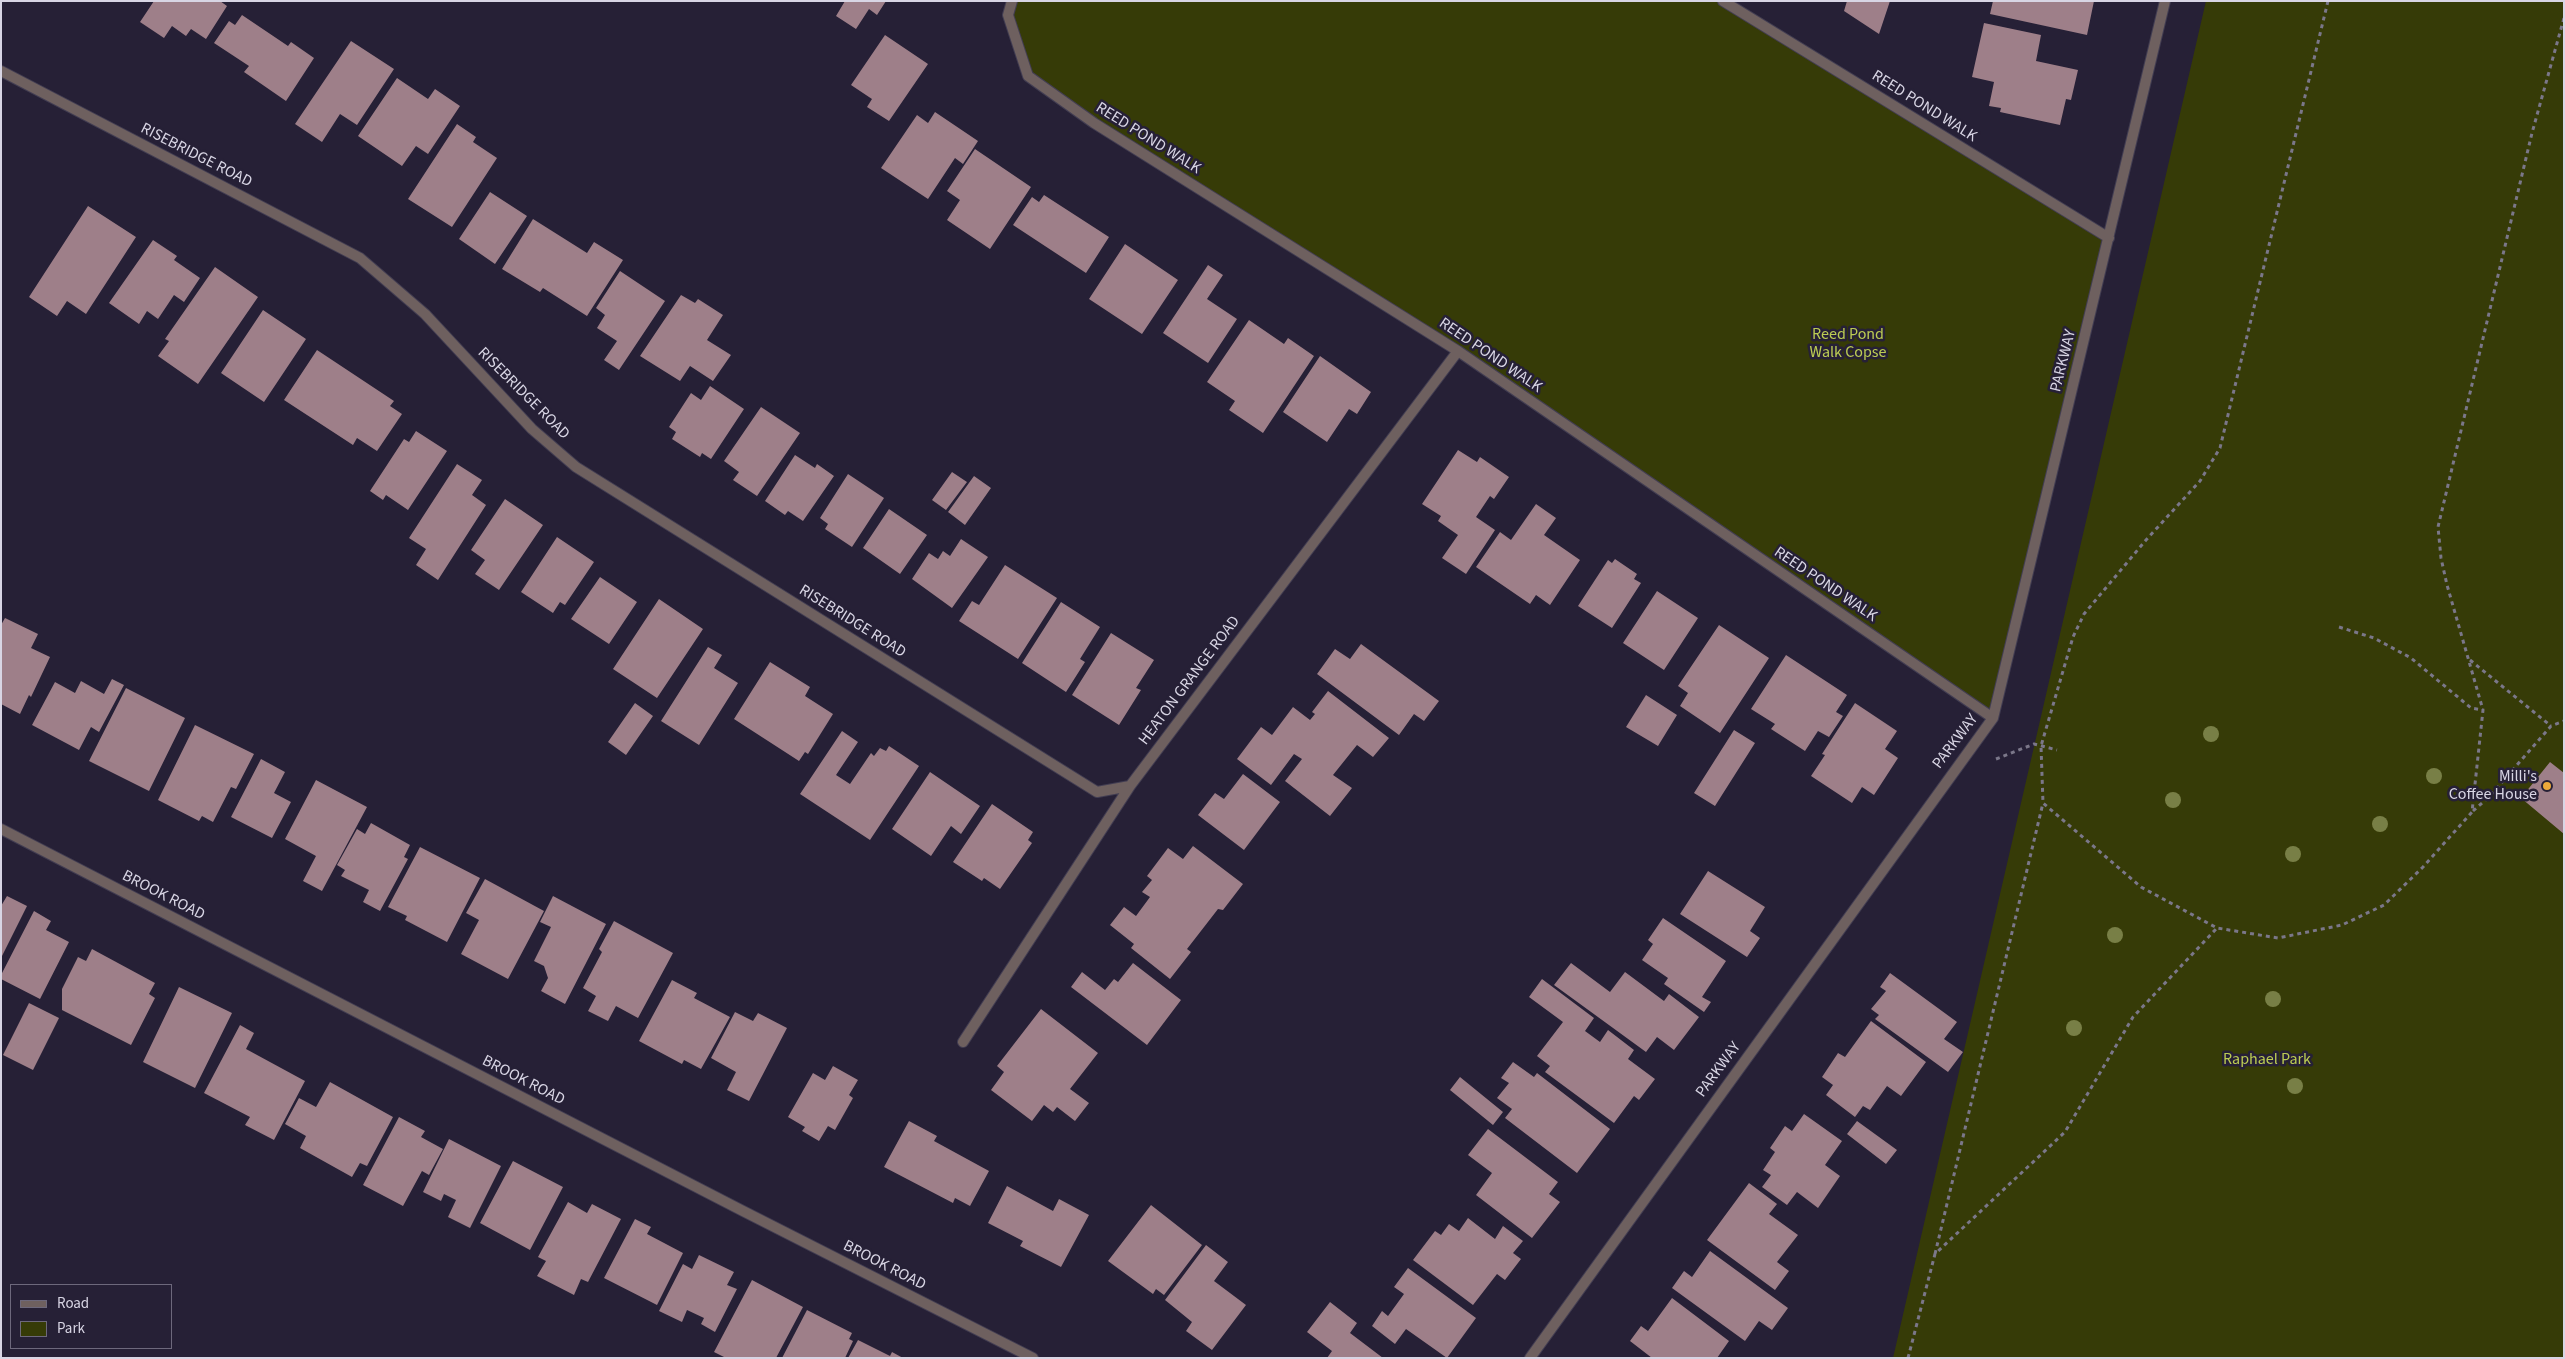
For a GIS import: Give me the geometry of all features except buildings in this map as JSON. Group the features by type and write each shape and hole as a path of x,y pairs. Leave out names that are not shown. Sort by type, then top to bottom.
{"street":[{"name":"REED POND WALK","path":"1012,1 1008,15 1028,76 1094,123 1458,351 1993,718"},
{"name":"REED POND WALK","path":"1724,1 2109,238"},
{"name":"PARKWAY","path":"1530,1358 1993,718 2165,1"},
{"name":"RISEBRIDGE ROAD","path":"1,71 360,258 424,314 532,429 576,467 1097,792 1130,786"},
{"name":"HEATON GRANGE ROAD","path":"964,1042 1130,786 1458,351"},
{"name":"BROOK ROAD","path":"1,829 1033,1358"}],"path":[{"path":"1908,1358 1935,1254 2043,803 2041,746 2073,637 2084,614 2146,540 2200,481 2220,448 2328,1"},
{"path":"2472,812 2483,710 2440,558 2438,527 2530,143 2564,18"},
{"path":"2339,628 2374,638 2412,658 2471,708 2483,710"},
{"path":"2470,660 2551,726"},
{"path":"2043,803 2142,887 2217,928 2278,938 2342,925 2384,905 2423,867 2472,812 2490,796 2551,726 2564,721"},
{"path":"1992,760 2034,744 2057,750"},
{"path":"1935,1254 2065,1132 2133,1017 2217,928"}],"green space":[{"name":"Reed Pond Walk Copse","path":"1012,1 1723,1 2109,238 1993,718 1458,351 1028,76 1008,15"},
{"name":"Raphael Park","path":"2206,1 2564,1 2564,1358 1893,1358"}],"place":[{"name":"Milli's Coffee House","path":"2547,786"}]}
